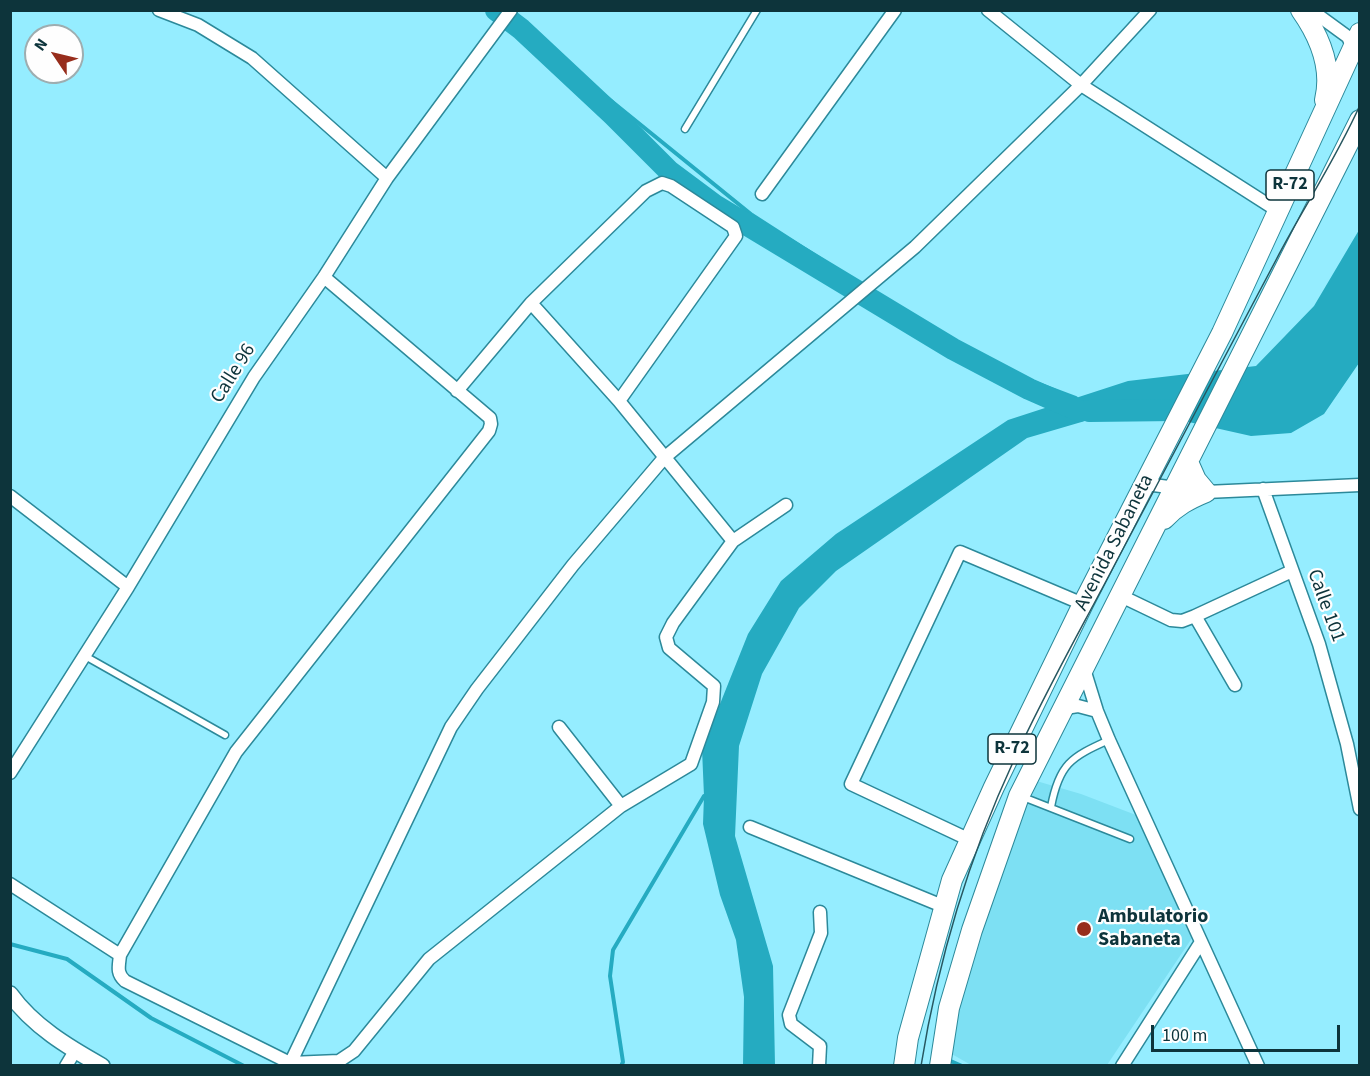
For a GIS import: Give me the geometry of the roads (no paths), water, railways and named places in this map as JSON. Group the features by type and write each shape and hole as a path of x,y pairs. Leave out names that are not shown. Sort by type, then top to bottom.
{"main road":[{"path":"1300,10 1312,26 1326,59 1327,93 1321,120"},
{"name":"Avenida Sabaneta","path":"904,1065 908,1038 952,880 999,776 1083,604 1222,333 1321,120 1354,39"},
{"name":"Avenida Sabaneta","path":"940,1065 949,1008 972,930 1019,796 1176,488 1359,120"},
{"path":"1153,530 1173,509 1206,492 1196,480 1189,460"}],"street":[{"path":"159,10 198,25 252,58 387,178"},
{"name":"Calle 96","path":"10,773 128,587 254,377 324,277 387,178 511,10"},
{"path":"762,194 895,10"},
{"path":"988,10 1082,85 1278,211"},
{"path":"290,1064 451,727 477,689 573,565 664,458 915,247 1082,85 1150,10"},
{"path":"1311,10 1354,39"},
{"path":"457,391 531,303 646,191 662,183 671,186 733,228 736,236 619,401"},
{"path":"324,277 490,418 489,431 236,752 120,955 118,971 120,977 125,981 290,1064 339,1060 354,1051 429,959 621,806 691,764 713,702 714,686 669,648 666,637 673,623 733,541 786,505"},
{"path":"531,303 619,401 733,541"},
{"path":"1146,484 1206,492 1359,485"},
{"name":"Calle 101","path":"1263,489 1319,644 1347,744 1359,809"},
{"path":"10,496 128,587"},
{"path":"970,840 851,784 960,552 1083,604"},
{"path":"1121,596 1171,620 1182,621 1292,571"},
{"path":"1195,616 1235,685"},
{"path":"1084,669 1109,740 1258,1065"},
{"path":"1065,708 1078,706 1097,711"},
{"path":"559,727 621,806"},
{"path":"750,827 945,907"},
{"path":"10,884 120,955"},
{"path":"819,1065 820,1046 791,1024 789,1015 821,933 820,912"},
{"path":"1122,1065 1201,942"},
{"path":"10,994 21,1009 75,1051 102,1065"},
{"path":"66,1065 75,1051"}],"lane":[{"path":"685,129 757,10"},
{"path":"84,656 225,735"},
{"path":"1052,807 1062,771 1077,755 1109,740"},
{"path":"1019,796 1130,839"}],"waterway":[{"path":"496,10 521,29 669,171 716,206 953,349 1029,389 1079,411"},
{"path":"499,10 752,215 867,289 1007,372 1076,398"},
{"path":"1089,411 1176,410"},
{"path":"621,1066 623,1062 610,976 613,950 704,796"},
{"path":"10,944 67,959 151,1018 244,1066"},
{"path":"946,1059 962,1066"}],"tram line":[{"path":"921,1066 936,987 957,910 983,834 1014,760 1062,663 1286,241 1341,145 1360,105"}],"place":[{"name":"Ambulatorio Sabaneta","path":"1084,929"}]}
